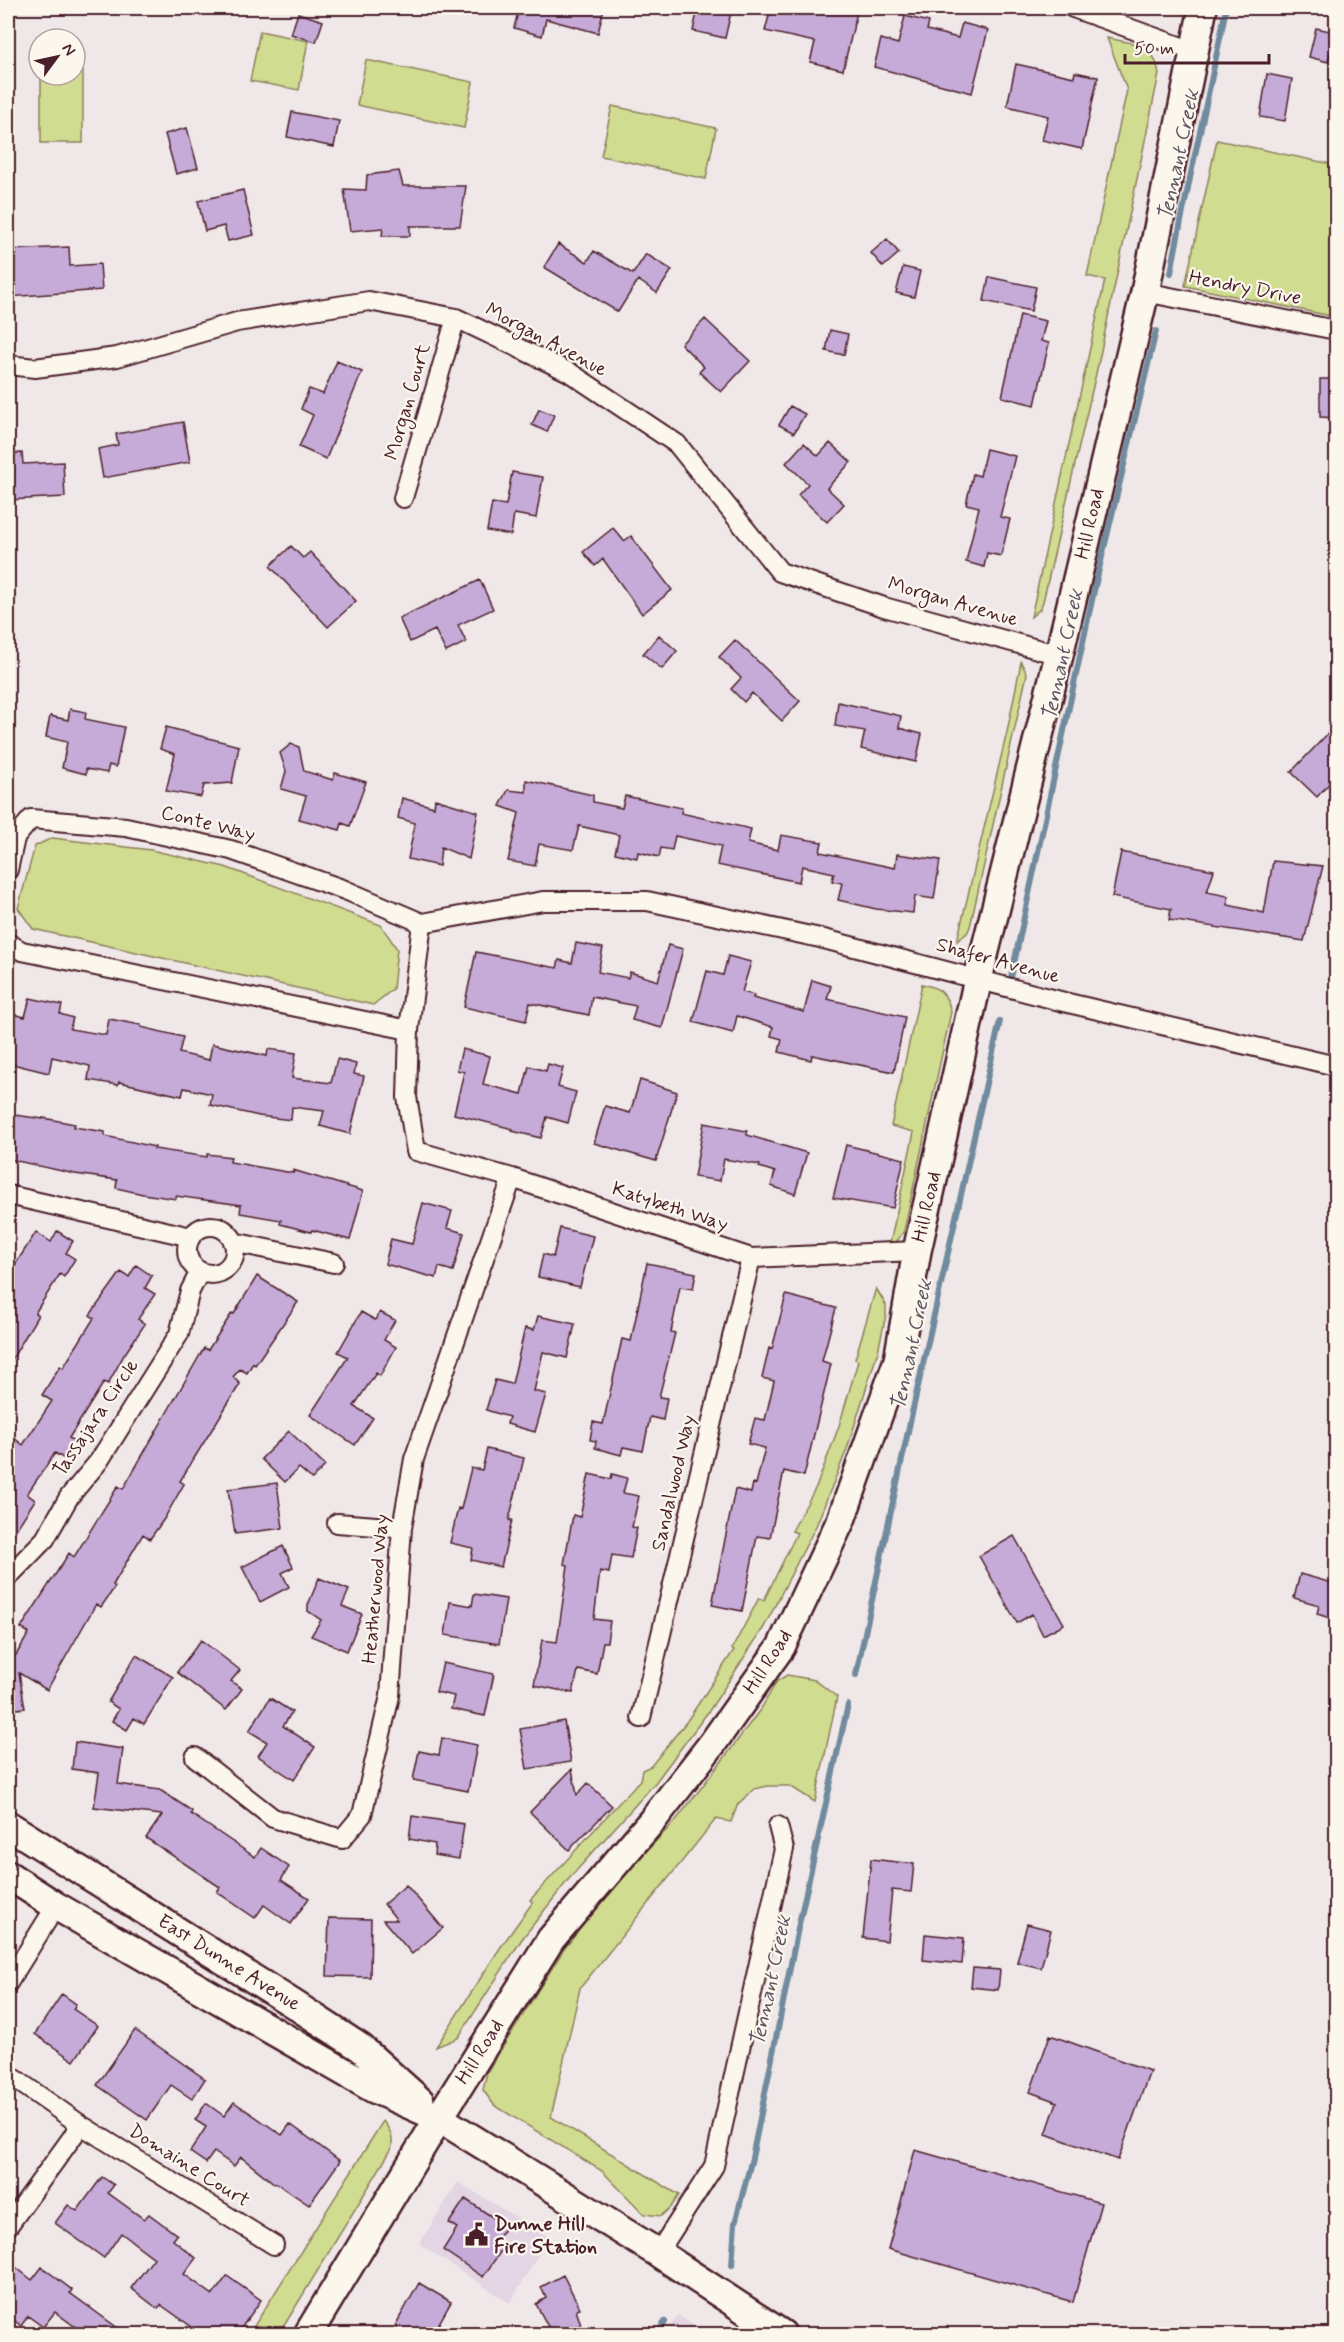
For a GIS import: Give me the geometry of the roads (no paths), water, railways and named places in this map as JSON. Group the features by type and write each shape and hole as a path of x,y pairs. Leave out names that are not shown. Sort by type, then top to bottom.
{"main road":[{"name":"Hill Road","path":"308,2334 551,1939 659,1812 712,1744 781,1647 841,1520 898,1360 917,1251 978,979 1059,655 1145,291 1203,8"},
{"name":"East Dunne Avenue","path":"8,1825 362,2048 439,2118"},
{"name":"East Dunne Avenue","path":"8,1875 56,1906 374,2089 439,2118 658,2253 782,2334"}],"street":[{"path":"1073,8 1193,51"},
{"name":"Hendry Drive","path":"1145,291 1336,330"},
{"name":"Morgan Avenue","path":"8,365 35,369 117,357 237,322 369,301 456,318 569,372 677,444 780,572 884,607 1059,655"},
{"name":"Morgan Court","path":"403,498 456,318"},
{"name":"Conte Way","path":"8,870 15,838 31,819 126,827 231,850 345,890 422,923"},
{"name":"Shafer Avenue","path":"422,923 543,901 647,901 820,938 1064,1002 1336,1065"},
{"path":"8,943 22,951 409,1030 422,923"},
{"name":"Katybeth Way","path":"409,1030 407,1097 416,1151 512,1178 751,1258 917,1251"},
{"name":"Heatherwood Way","path":"195,1757 273,1818 342,1839 362,1815 390,1696 402,1528 414,1459 512,1178"},
{"path":"11,1201 191,1237"},
{"path":"207,1226 215,1226 229,1235 233,1242 233,1259 226,1268 218,1273 210,1274 200,1271 193,1266 187,1252 191,1237 196,1231 207,1226"},
{"path":"233,1242 334,1263"},
{"name":"Sandalwood Way","path":"641,1718 751,1258"},
{"name":"Tassajara Circle","path":"8,1577 45,1539 69,1497 99,1461 173,1344 179,1334 190,1291 200,1271"},
{"path":"337,1523 402,1528"},
{"path":"658,2253 714,2166 784,1849 778,1826"},
{"path":"8,1983 56,1906"},
{"name":"Domaine Court","path":"8,2074 81,2125 274,2245"},
{"path":"8,2226 81,2125"}],"waterway":[{"name":"Tennant Creek","path":"1171,273 1226,8"},
{"name":"Tennant Creek","path":"1009,987 1095,586 1156,331"},
{"name":"Tennant Creek","path":"856,1675 1000,1021"},
{"name":"Tennant Creek","path":"732,2265 735,2223 752,2158 798,1928 848,1705"},
{"name":"Tennant Creek","path":"657,2334 665,2322"}],"place":[{"name":"Dunne Hill Fire Station","path":"476,2235"}]}
